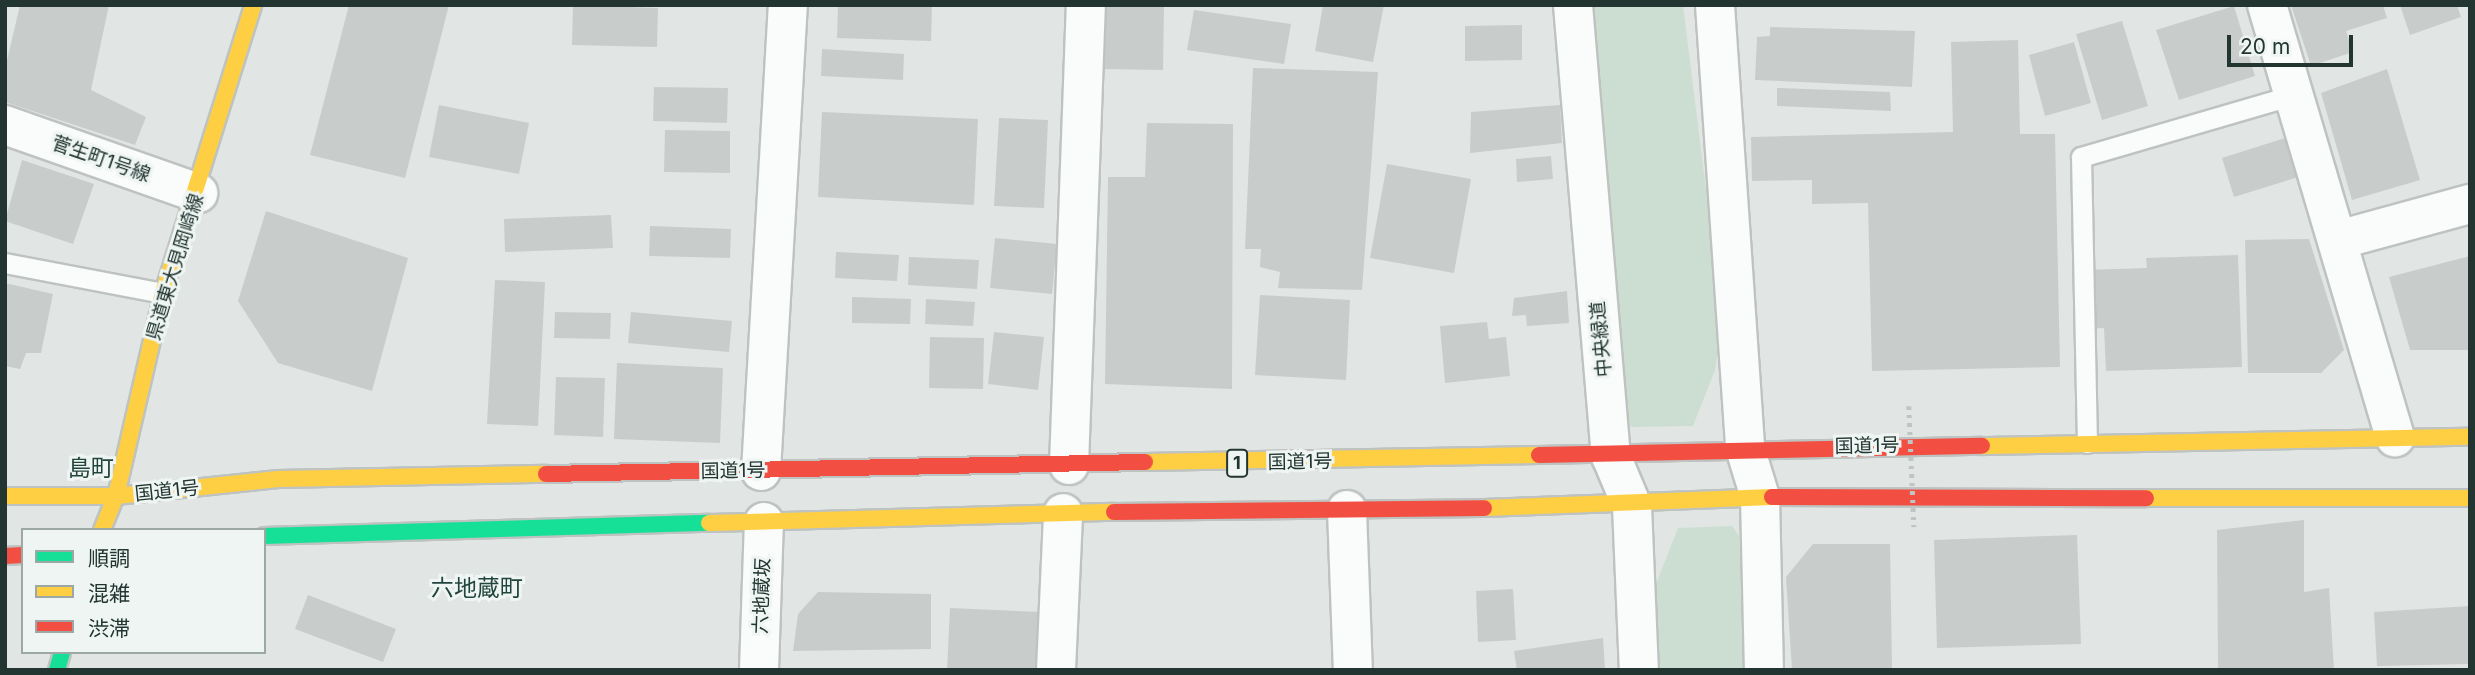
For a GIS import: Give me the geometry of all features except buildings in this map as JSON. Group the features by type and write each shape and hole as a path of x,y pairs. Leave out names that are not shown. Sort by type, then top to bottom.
{"main road":[{"name":"県道東大見岡崎線","path":"103,528 116,496 163,293 198,193 253,5"},
{"name":"国道1号","path":"5,496 116,496 278,479 1611,456 1745,448 2470,437"},
{"path":"266,536 1063,513 1632,506 1760,497 2470,498"}],"street":[{"path":"761,471 788,5"},
{"path":"1069,466 1086,5"},
{"name":"中央緑道","path":"1573,5 1611,456 1632,506 1639,670"},
{"path":"1716,5 1745,448 1760,497 1764,670"},
{"path":"2267,5 2395,438"},
{"name":"菅生町1号線","path":"5,125 198,193"},
{"path":"2338,240 2470,204"},
{"path":"1347,510 1353,670"},
{"path":"1056,670 1063,513"},
{"name":"六地蔵坂","path":"759,670 764,522"}],"lane":[{"path":"2087,443 2081,157 2292,95"},
{"path":"5,263 163,293"}],"path":[{"path":"1909,406 1914,527"}],"green space":[{"path":"1594,5 1683,5 1723,326 1715,370 1693,426 1631,427 1622,403 1590,47 1597,42"},
{"path":"1732,526 1742,540 1747,670 1651,670 1647,607 1678,528"}],"traffic: fast":[{"path":"266,536 709,523"},
{"path":"57,670 61,654"}],"traffic: slow":[{"path":"103,528 116,496 163,293 253,5"},
{"path":"1982,446 2470,437"},
{"path":"1145,462 1539,455"},
{"path":"5,496 116,496 278,479 546,474"},
{"path":"1484,508 1772,497"},
{"path":"2146,498 2470,498"},
{"path":"709,523 1114,512"}],"traffic: jam":[{"path":"1539,455 1982,446"},
{"path":"546,474 1145,462"},
{"path":"1772,497 2146,498"},
{"path":"1114,512 1484,508"},
{"path":"5,556 21,555"}],"district":[{"name":"島町","path":"91,468"},
{"name":"六地蔵町","path":"477,588"}]}
